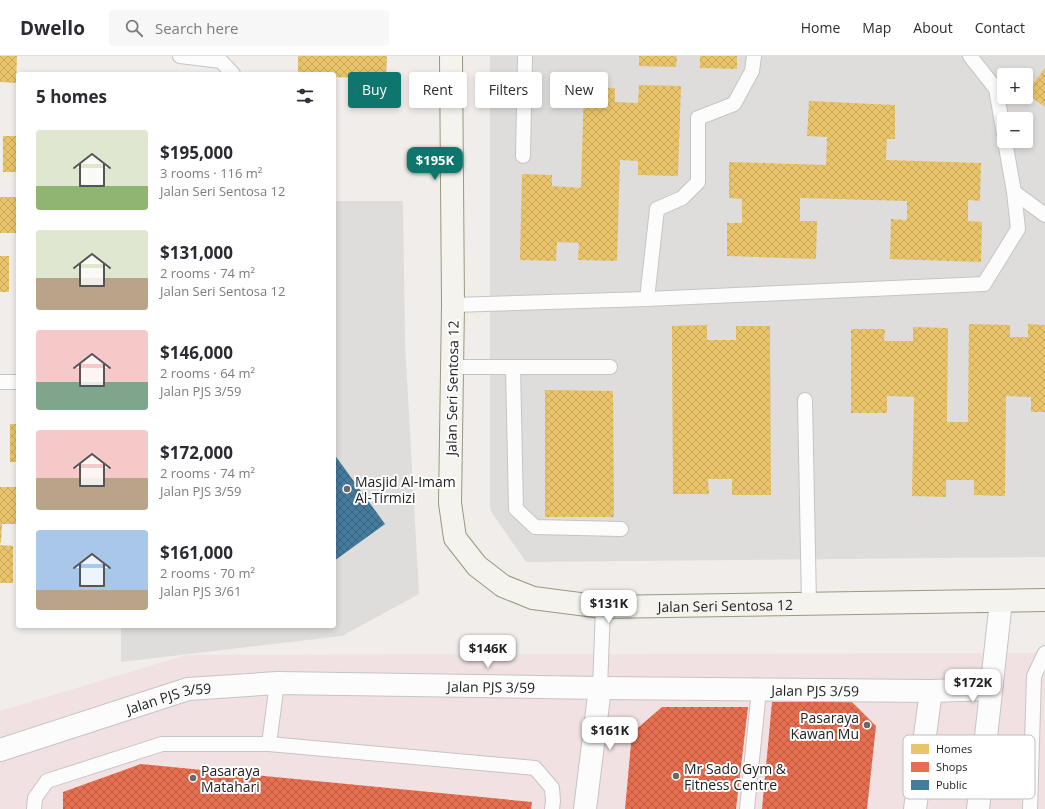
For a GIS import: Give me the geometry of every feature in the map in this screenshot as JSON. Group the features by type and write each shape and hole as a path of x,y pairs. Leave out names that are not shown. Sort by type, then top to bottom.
{"street":[{"name":"Jalan Seri Sentosa 12","path":"451,56 453,305 450,503 455,538 477,566 503,586 533,598 604,607 1045,600"},
{"path":"986,735 1001,601"},
{"name":"Jalan PJS 3/59","path":"0,750 188,689 278,683 759,690 930,691 991,689"},
{"path":"585,809 600,688"},
{"path":"924,735 930,691"},
{"path":"915,809 916,799"},
{"path":"978,809 979,799"}],"lane":[{"path":"180,56 221,61 231,72"},
{"path":"523,156 525,56"},
{"path":"647,299 657,208 682,198 698,182 698,118 734,104 752,71 754,56"},
{"path":"970,56 996,89 1000,112"},
{"path":"453,305 647,299 984,284 1018,229 1014,192 1006,148"},
{"path":"1014,192 1045,215"},
{"path":"452,367 610,367"},
{"path":"513,367 516,509 535,527 621,529"},
{"path":"0,382 16,382"},
{"path":"805,400 809,603"},
{"path":"600,688 604,607"},
{"path":"1032,735 1034,676 1045,652"},
{"path":"269,744 278,683"},
{"path":"747,809 759,690"},
{"path":"34,809 35,798 47,781 162,744 269,744 535,768 552,788 552,809"},
{"path":"1030,799 1030,809"}],"shaded area":[{"path":"490,56 1045,56 1045,557 526,562 490,510 490,108 542,108 542,72 490,72"},
{"path":"336,201 403,201 405,343 419,594 342,636 121,662 121,628 336,628"},
{"path":"1045,653 1045,809 0,809 0,711 186,655"}],"building: Homes":[{"path":"0,56 17,56 16,83 0,82"},
{"path":"298,56 387,56 386,72 348,72 348,78 336,77 336,72 298,72"},
{"path":"639,56 677,56 676,67 639,66"},
{"path":"700,56 737,56 737,69 700,68"},
{"path":"1045,68 1045,107 1033,98 1033,84"},
{"path":"639,85 681,86 678,176 638,175 638,161 620,160 617,261 578,260 579,243 557,242 556,261 520,260 522,174 552,175 552,186 581,188 583,108 608,108 608,88 615,88 615,102 638,103"},
{"path":"809,101 895,105 895,139 887,139 886,160 981,163 980,201 968,200 968,221 982,222 981,262 890,259 891,219 907,220 907,201 800,198 800,221 817,221 816,259 727,256 727,223 742,223 742,199 729,198 729,162 826,165 827,137 807,136"},
{"path":"3,136 16,136 16,172 3,172"},
{"path":"0,197 16,197 16,233 0,233"},
{"path":"0,256 9,256 9,292 0,292"},
{"path":"969,324 1010,325 1010,337 1028,337 1028,324 1045,325 1045,412 1031,412 1031,397 1006,396 1005,496 974,495 974,480 946,480 946,497 912,496 914,397 887,396 887,413 851,413 851,329 885,329 884,341 913,341 913,327 948,328 947,422 968,422"},
{"path":"707,325 707,340 736,340 736,326 770,326 771,495 732,495 732,479 708,479 709,494 673,494 672,326"},
{"path":"545,390 613,391 614,517 545,517"},
{"path":"10,424 16,424 16,462 10,462"},
{"path":"0,487 16,487 16,524 2,524 0,543"},
{"path":"0,545 13,546 13,583 0,583"}],"building: Shops":[{"path":"772,702 852,702 876,726 867,809 762,809"},
{"path":"662,707 748,707 736,809 625,809 632,733"},
{"name":"Pasaraya Matahari","path":"141,764 532,802 531,809 63,809 63,792"}],"building: Public":[{"name":"Masjid Al-Imam Al-Tirmizi","path":"336,457 385,524 336,560"}],"place":[{"name":"Masjid Al-Imam Al-Tirmizi","path":"347,489"},
{"name":"Pasaraya Kawan Mu","path":"867,725"},
{"name":"Mr Sado Gym & Fitness Centre","path":"676,776"},
{"name":"Pasaraya Matahari","path":"193,778"}]}
